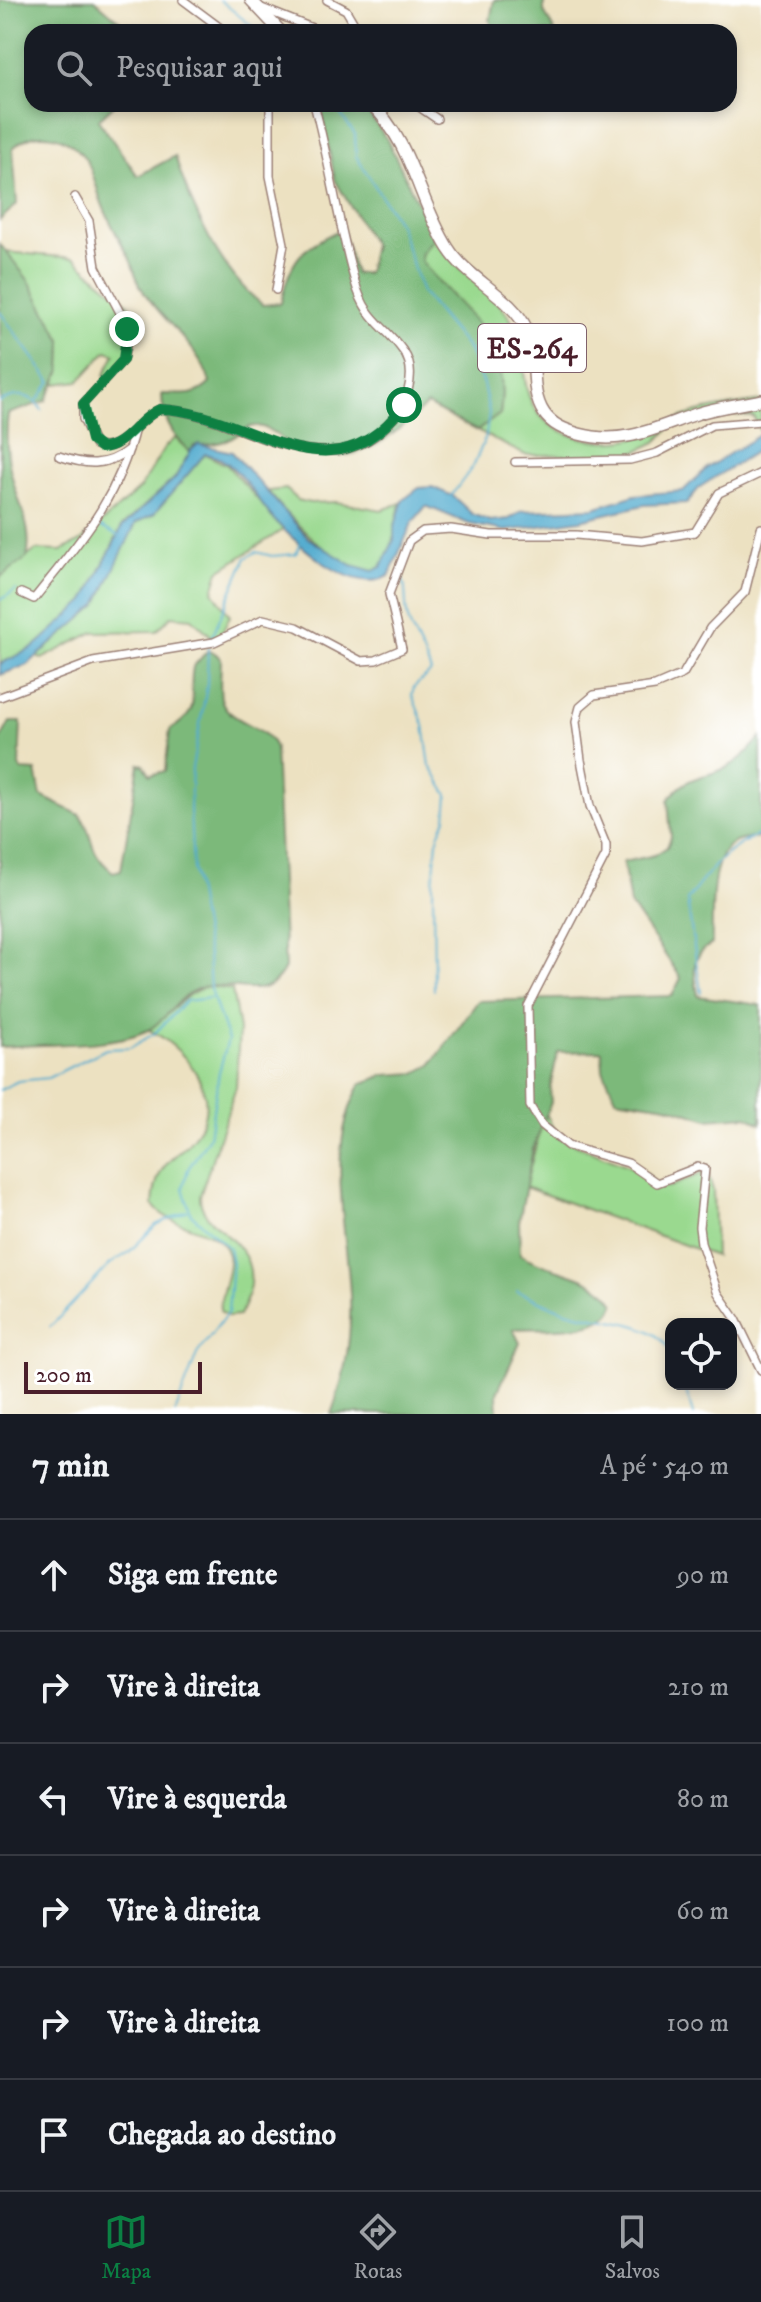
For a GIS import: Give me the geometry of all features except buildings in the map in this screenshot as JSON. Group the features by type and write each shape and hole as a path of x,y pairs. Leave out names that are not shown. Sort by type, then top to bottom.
{"main road":[{"path":"257,6 274,24"},
{"name":"ES-264","path":"377,112 401,144 447,247 465,269 522,320 532,345 538,399 551,421 586,436 620,439 648,433 713,409 761,400"}],"street":[{"path":"183,0 216,24"},
{"path":"327,0 346,10 354,24"},
{"path":"257,6 302,24"},
{"path":"199,11 210,24"},
{"path":"270,112 270,176 284,244 276,290"},
{"path":"75,197 89,221 96,267 126,324 128,337 123,360 84,401 83,419 91,440 101,448 117,445 155,411 171,409 222,422 265,441 329,451 358,446 393,420 408,392 408,359 361,303 316,112"},
{"path":"427,112 437,119"},
{"path":"515,462 630,460 657,453 712,425 761,421"},
{"path":"21,593 34,599 99,517 130,447 135,426"},
{"path":"59,456 83,464 99,464 118,458 130,447"},
{"path":"0,697 93,662 214,642 263,619 281,620 356,659 376,660 402,649 389,594 404,549 416,534 441,528 504,536 576,535 642,541 672,537 695,532 719,493 761,473"},
{"path":"761,528 745,592 710,628 683,674 655,686 594,695 580,707 576,722 583,772 606,855 528,1006 530,1106 549,1131 572,1148 634,1166 657,1183 698,1167 705,1169 701,1243 718,1293 736,1319 761,1370"}],"green space":[{"path":"0,0 95,0 122,23 130,24 24,24 24,112 106,112 98,120 138,176 175,156 189,196 209,237 234,276 263,305 281,303 293,265 300,256 316,242 342,229 355,274 367,273 373,245 335,180 322,112 368,112 388,141 434,237 421,254 422,262 468,313 491,346 499,365 502,387 500,414 477,431 427,405 383,441 352,454 316,454 295,447 257,426 225,441 194,446 190,452 169,426 162,394 194,393 205,388 210,383 205,369 198,356 140,285 103,206 89,165 79,151 61,139 41,135 22,141 13,148 17,204 0,220"},
{"path":"494,0 544,0 544,12 551,24 491,24"},
{"path":"434,237 453,261 496,300 512,322 520,342 529,395 541,417 552,426 580,438 624,440 645,435 682,417 697,412 761,401 761,434 754,417 723,414 699,421 678,420 656,442 629,455 525,455 477,431 500,414 502,387 499,365 481,328 422,262 421,255"},
{"path":"0,244 29,281 62,341 61,370 46,401 8,414 8,458 25,520 28,548 27,558 0,577"},
{"path":"5,252 75,258 132,309 137,321 136,335 128,354 111,379 104,376 115,354 107,351 79,381 55,384 61,370 62,341 29,281"},
{"path":"175,438 190,452 175,478 122,526 85,601 33,648 0,664 0,577 36,550 61,551 81,541 140,488 165,447"},
{"path":"205,454 227,465 284,529 219,571 213,591 230,616 217,642 192,618 171,616 157,631 94,632 42,659 36,657 97,605 136,522 153,514"},
{"path":"286,489 298,500 310,503 336,502 382,510 401,503 390,553 381,567 369,572 337,559 287,514 268,491"},
{"path":"207,651 221,659 220,693 225,707 238,719 264,733 275,748 285,968 278,979 260,989 216,986 195,990 154,1027 130,1036 94,1042 0,1047 0,740 10,722 21,722 19,766 22,770 36,771 41,796 80,815 98,857 113,872 121,870 139,764 144,765 150,775 165,771 170,730 192,708 193,667"},
{"path":"761,737 761,837 737,841 723,853 713,891 712,944 696,960 695,973 698,996 761,1005 761,1124 747,1116 708,1119 667,1106 616,1098 603,1070 602,1051 558,1052 550,1088 551,1102 533,1149 519,1222 520,1254 596,1285 615,1304 609,1314 585,1325 513,1329 520,1343 497,1393 498,1414 331,1414 344,1370 350,1325 340,1161 350,1108 361,1084 385,1075 416,1073 431,1065 478,1001 672,996 681,978 630,904 623,862 655,855 667,847 671,837 668,800 689,781 733,764"},
{"path":"206,986 232,990 239,1029 236,1087 200,1196 203,1210 234,1242 244,1255 250,1271 249,1291 239,1316 229,1317 220,1311 229,1268 226,1250 209,1234 172,1220 153,1205 155,1188 164,1167 200,1127 205,1113 205,1098 194,1070 184,1057 149,1030 190,994"},
{"path":"545,1111 557,1137 646,1173 658,1187 669,1187 707,1171 713,1190 715,1256 525,1187"}],"water":[{"path":"761,434 761,448 700,487 687,503 644,505 580,520 506,531 469,524 426,506 412,523 389,576 375,580 343,574 313,555 276,522 236,471 227,463 205,454 153,515 136,523 97,605 27,665 0,675 0,664 33,648 85,601 122,527 175,478 191,450 198,444 232,452 308,538 352,565 373,571 381,567 394,540 394,528 403,500 419,488 432,487 453,496 472,514 490,521 509,519 522,511 594,508 635,495 683,491 707,468"}],"waterway":[{"path":"220,0 249,24"},
{"path":"339,112 355,134 356,156 399,224 422,293 469,350 483,384 489,412 486,436 474,465 451,496"},
{"path":"0,312 51,382 36,402"},
{"path":"0,402 23,396 33,400 42,410"},
{"path":"101,527 118,536"},
{"path":"211,639 246,558 256,552 272,556 296,554 301,542"},
{"path":"399,572 404,583 409,623 431,672 414,687 412,695 424,725 430,766 448,795 446,818 437,841 433,883 434,990"},
{"path":"0,600 16,590"},
{"path":"175,1413 197,1354 228,1312 232,1264 229,1248 191,1214 183,1188 188,1169 209,1137 219,1072 228,1040 210,989 208,955 193,870 190,809 192,768 207,686 208,647"},
{"path":"701,993 687,900 728,853 761,834"},
{"path":"0,1090 18,1081 48,1078 106,1049 130,1048 155,1033 186,1001 211,998"},
{"path":"50,1327 110,1264 128,1253 156,1225 187,1211"},
{"path":"517,1291 570,1312 640,1327 665,1344"},
{"path":"686,1390 693,1414"}],"route":[{"path":"127,329 127,353 123,360 83,404 83,419 91,440 101,448 117,445 147,415 160,409 171,409 222,422 265,441 297,449 342,450 374,437 404,405"}]}
